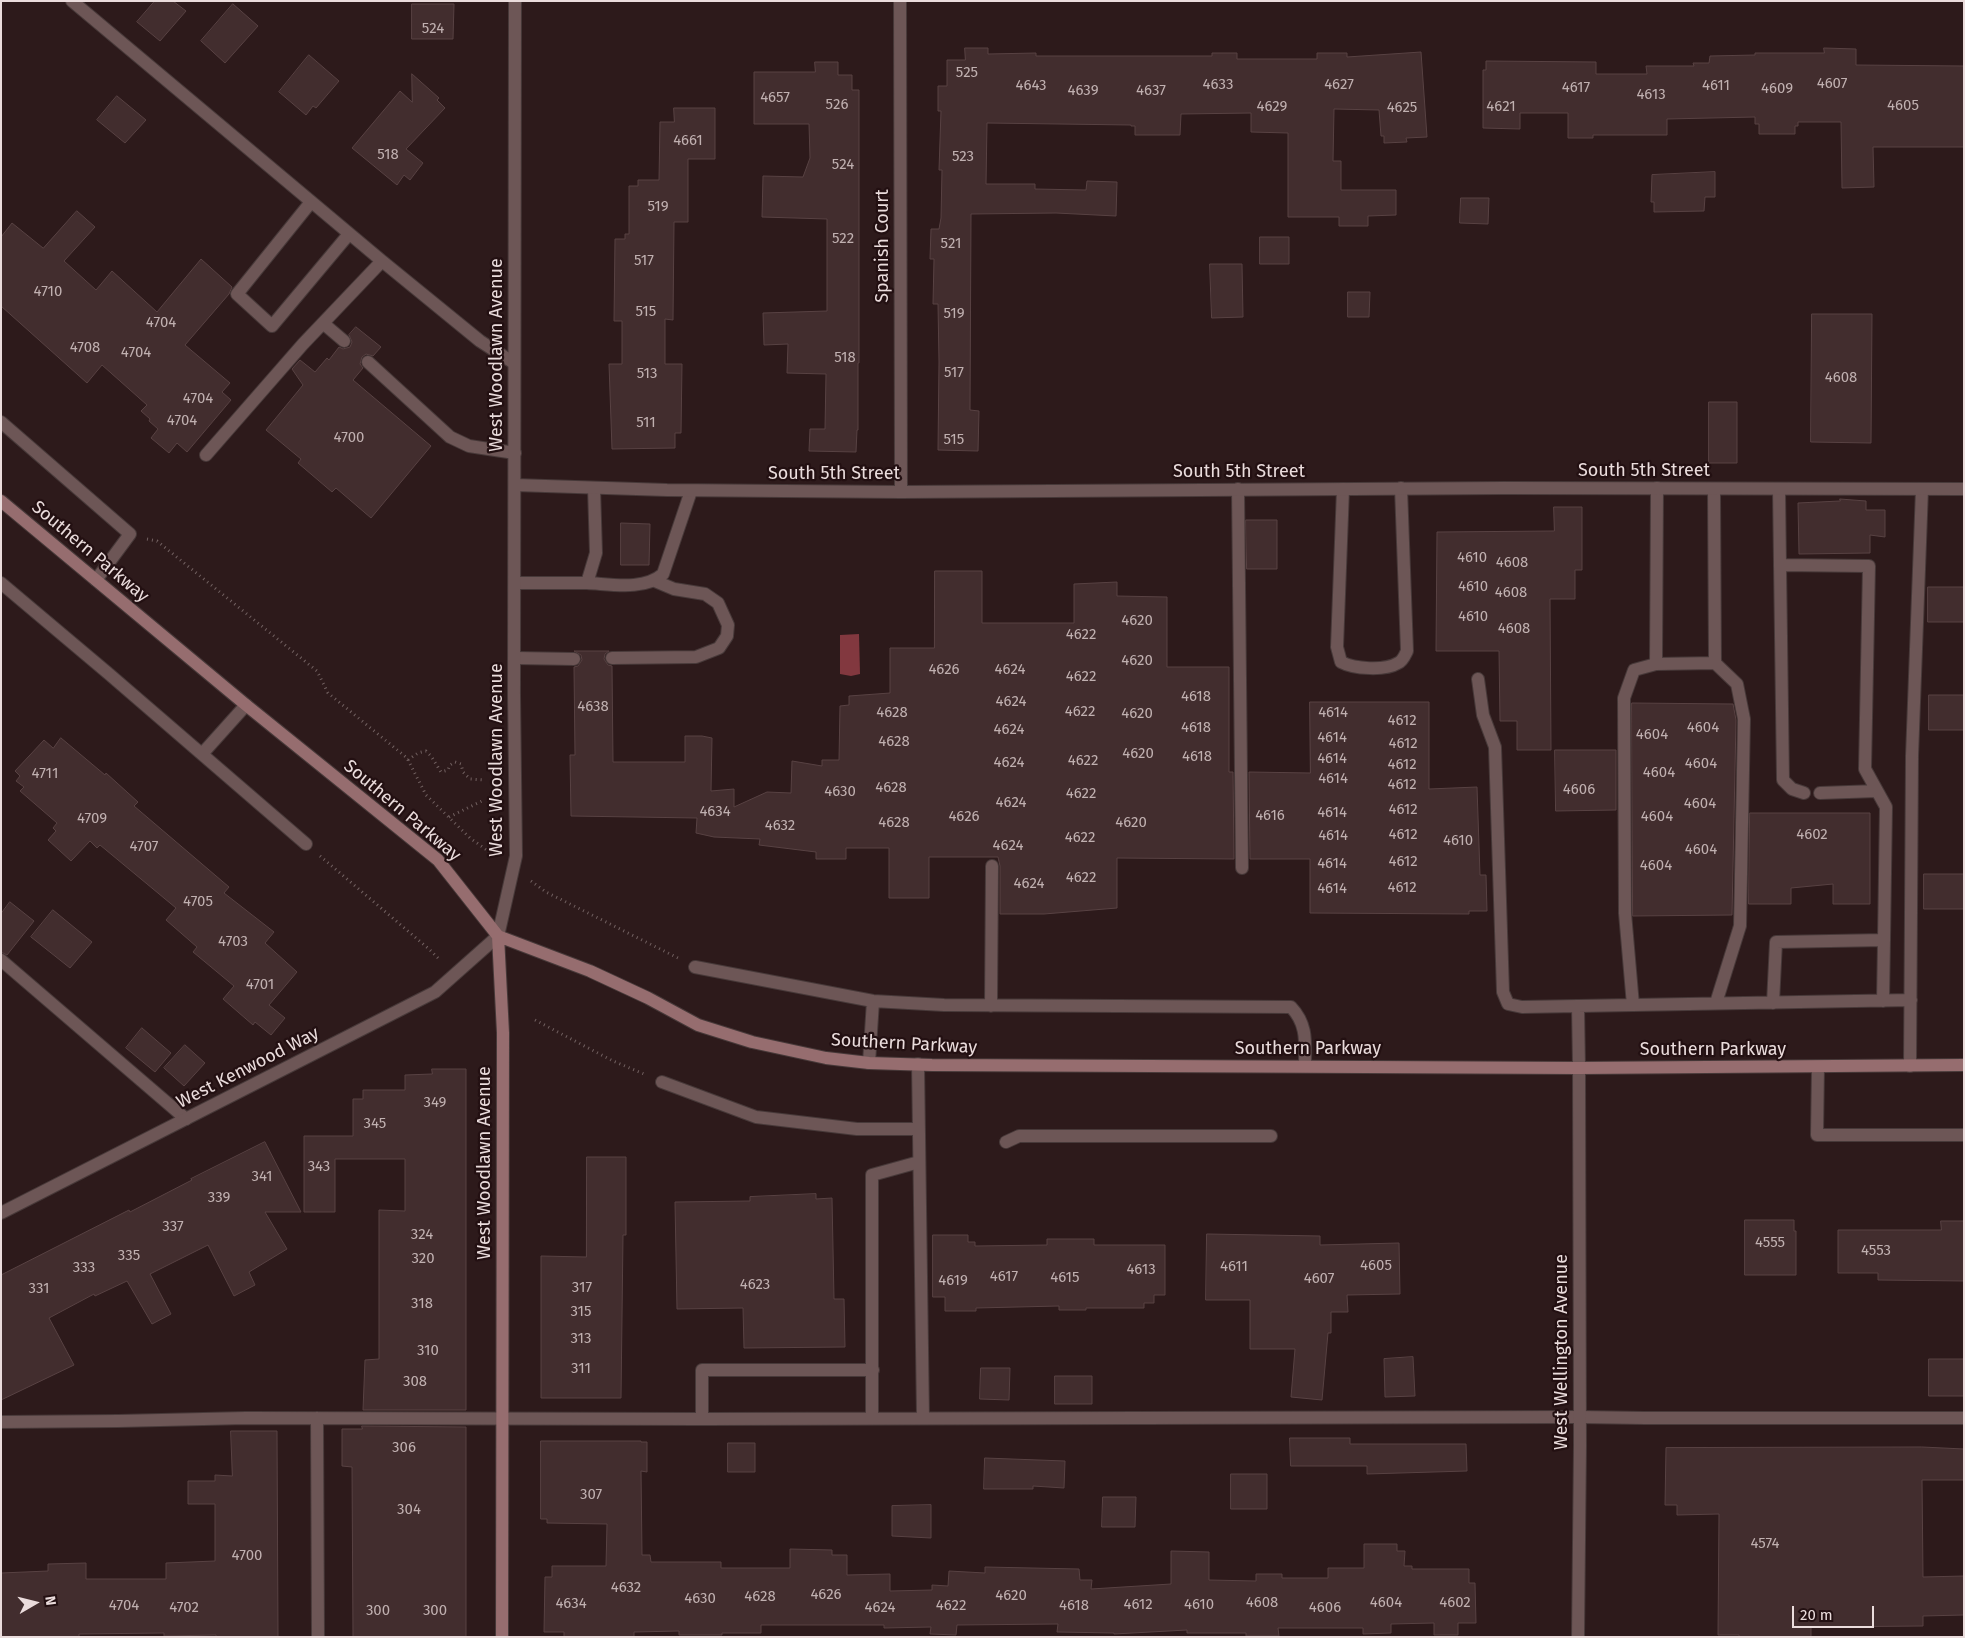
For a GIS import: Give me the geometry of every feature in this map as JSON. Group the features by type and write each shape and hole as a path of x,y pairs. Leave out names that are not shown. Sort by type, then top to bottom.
{"main road":[{"name":"Southern Parkway","path":"1,501 246,705 438,860 498,936 590,971 648,998 698,1025 752,1042 826,1058 869,1063 918,1064 1579,1068 1964,1065"},
{"name":"West Woodlawn Avenue","path":"498,936 503,1033 502,1637"}],"street":[{"path":"72,1 349,234 480,341 514,363"},
{"name":"West Woodlawn Avenue","path":"498,936 516,856 514,582 515,1"},
{"name":"Spanish Court","path":"900,1 901,492"},
{"path":"311,202 237,294 272,326 349,234"},
{"path":"206,455 303,344 382,261"},
{"path":"324,324 344,341"},
{"path":"368,362 450,437 469,446 515,453"},
{"path":"1,422 130,534 96,580"},
{"name":"South 5th Street","path":"514,484 691,491 901,492 1401,488 1964,490"},
{"path":"587,583 596,553 594,488"},
{"path":"1343,489 1337,647 1341,662 1349,667 1388,668 1401,662 1407,651 1401,488"},
{"path":"1656,664 1657,488"},
{"path":"1238,489 1242,868"},
{"path":"1714,489 1715,663"},
{"path":"1779,489 1783,780 1792,789 1804,793"},
{"path":"1910,1066 1912,756 1922,489"},
{"path":"514,582 637,584 655,581 663,574 691,491"},
{"path":"1780,565 1869,566 1865,769 1886,807 1883,1001"},
{"path":"612,658 696,657 719,648 727,636 728,625 718,603 705,594 674,590 655,581"},
{"path":"1,583 306,844"},
{"path":"515,658 574,659"},
{"path":"1633,1005 1625,914 1624,698 1634,670 1656,664 1715,663 1738,684 1744,719 1740,926 1716,1003"},
{"path":"1478,680 1482,715 1495,747 1503,992 1508,1004 1522,1007 1911,1000"},
{"path":"202,754 246,705"},
{"path":"1820,793 1877,791"},
{"path":"992,866 992,1006"},
{"name":"West Kenwood Way","path":"1,1213 436,992 498,936"},
{"path":"1773,1003 1776,942 1884,940"},
{"path":"1,960 186,1119"},
{"path":"695,967 873,1001 992,1006 1291,1007 1300,1016 1305,1036 1305,1066"},
{"path":"869,1063 873,1001"},
{"name":"West Wellington Avenue","path":"1578,1006 1578,1637"},
{"path":"918,1064 923,1418"},
{"path":"1818,1067 1817,1135 1964,1135"},
{"path":"662,1082 756,1117 856,1128 919,1128"},
{"path":"1006,1142 1018,1136 1271,1136"},
{"path":"872,1418 872,1175 919,1162"},
{"path":"702,1419 702,1370 873,1370"},
{"path":"317,1418 318,1637"},
{"path":"1,1422 317,1418 1964,1418"}],"path":[{"path":"130,534 157,541 317,671 328,693 408,760 426,795 470,838"},
{"path":"408,760 418,753 426,752 431,756 441,772 448,770 450,765 455,762 460,764 470,779 484,780"},
{"path":"449,817 484,800"},
{"path":"306,844 439,959"},
{"path":"546,892 695,967"},
{"path":"535,1020 613,1061 662,1082"}],"shaded area":[{"path":"859,634 860,674 851,676 840,674 840,635"}],"building":[{"path":"155,1 173,1 186,11 160,41 137,22"},
{"path":"233,4 258,26 225,63 201,41"},
{"path":"412,4 454,4 453,39 412,39"},
{"path":"965,48 988,48 988,54 1036,53 1036,56 1212,56 1212,53 1237,53 1237,59 1317,59 1317,53 1347,53 1347,57 1421,52 1427,137 1406,138 1407,142 1384,143 1384,136 1381,136 1379,110 1334,109 1333,161 1341,161 1341,190 1396,190 1396,215 1368,216 1368,226 1339,226 1339,217 1288,217 1288,133 1251,132 1251,113 1181,114 1180,135 1135,135 1135,126 1131,125 987,123 986,184 1035,184 1035,189 1086,190 1087,181 1117,182 1116,216 1056,213 971,214 970,410 979,411 978,451 938,450 938,304 933,304 934,259 930,259 931,229 939,229 941,218 942,170 939,170 941,111 938,111 938,86 947,86 947,60 965,60"},
{"path":"1824,48 1856,49 1856,65 1964,66 1964,147 1873,147 1874,187 1842,188 1841,122 1798,122 1798,126 1795,126 1795,134 1759,134 1759,124 1755,124 1755,117 1667,119 1667,135 1593,135 1593,138 1568,138 1568,113 1520,113 1520,129 1483,128 1483,70 1486,70 1486,61 1596,62 1596,74 1647,74 1646,66 1694,66 1693,63 1709,63 1710,56 1755,55 1755,53 1824,53"},
{"path":"309,55 339,81 316,108 313,106 306,115 279,92"},
{"path":"815,62 838,62 838,75 852,75 852,90 859,90 859,363 856,452 809,451 810,429 825,429 826,374 787,373 788,344 764,345 763,313 827,311 827,219 762,217 763,176 803,177 810,158 809,124 754,124 754,72 815,72"},
{"path":"412,74 439,98 437,100 445,108 406,149 423,163 410,180 404,175 397,185 352,148 400,91 412,102"},
{"path":"117,96 146,120 125,143 97,120"},
{"path":"674,108 715,108 715,159 688,159 688,222 674,222 673,320 665,319 665,364 682,364 681,433 675,433 675,448 612,449 609,364 622,364 622,321 614,321 615,239 625,239 625,234 629,234 629,186 638,186 638,180 659,180 660,122 674,122"},
{"path":"1715,172 1715,197 1705,197 1704,211 1654,212 1654,202 1651,202 1652,175"},
{"path":"1461,198 1489,198 1488,224 1460,223"},
{"path":"77,211 95,227 64,261 96,290 112,271 157,312 201,259 232,287 229,294 185,345 230,383 222,392 231,400 187,452 177,443 169,453 151,438 158,429 141,411 147,405 102,365 87,383 1,306 1,237 12,223 43,248"},
{"path":"1260,237 1289,237 1289,264 1260,264"},
{"path":"1210,264 1242,264 1243,317 1212,318"},
{"path":"1348,292 1370,292 1369,317 1348,317"},
{"path":"1812,314 1872,314 1871,443 1811,442"},
{"path":"356,327 381,347 373,356 366,354 362,357 360,364 363,368 353,380 431,446 371,518 336,488 332,492 298,463 301,459 266,430 303,385 292,369 300,360 315,372 327,358 329,360 339,347 343,349 350,347 352,342 349,335"},
{"path":"1709,402 1737,402 1737,463 1709,463"},
{"path":"1840,499 1866,501 1866,510 1885,510 1885,537 1870,535 1870,553 1799,554 1798,503 1840,501"},
{"path":"1554,507 1582,507 1582,570 1575,570 1575,599 1550,599 1551,750 1517,750 1517,721 1500,721 1499,651 1436,651 1437,532 1554,531"},
{"path":"1246,520 1277,520 1277,569 1247,569"},
{"path":"621,523 650,524 649,565 621,565"},
{"path":"935,571 982,571 982,623 1074,623 1074,584 1117,582 1117,596 1167,597 1167,667 1229,667 1229,772 1233,772 1234,859 1117,858 1117,908 1044,914 1000,914 1000,866 998,857 929,857 929,898 889,898 889,848 846,848 846,859 816,859 816,852 759,845 760,839 714,837 696,833 697,818 571,816 570,755 575,755 574,667 578,666 582,660 581,655 574,651 609,651 605,654 604,659 608,665 612,666 613,762 685,762 685,736 712,738 711,791 734,789 734,807 767,792 791,793 792,761 822,766 822,760 839,760 840,706 849,705 849,696 890,693 890,648 934,648"},
{"path":"1928,587 1964,587 1964,622 1928,622"},
{"path":"1929,695 1964,695 1964,730 1929,730"},
{"path":"1310,702 1429,702 1429,789 1477,787 1480,875 1486,875 1487,911 1469,911 1469,914 1310,913 1310,859 1250,859 1249,772 1310,773"},
{"path":"1632,703 1733,704 1736,720 1732,915 1633,916"},
{"path":"61,738 105,775 106,773 138,802 134,806 229,887 224,893 274,932 265,943 297,972 269,1005 285,1018 271,1035 255,1022 253,1025 223,999 234,986 193,952 197,947 166,920 176,908 100,845 97,848 90,841 71,861 48,840 56,831 53,828 57,823 20,791 24,787 16,781 20,776 15,771 44,740 53,748"},
{"path":"1555,750 1616,750 1616,810 1556,811"},
{"path":"1750,813 1870,813 1870,904 1833,904 1833,884 1791,888 1791,904 1749,904"},
{"path":"1924,874 1964,874 1964,909 1924,909"},
{"path":"10,902 34,921 7,955 1,952 1,914"},
{"path":"53,910 92,942 70,968 31,937"},
{"path":"142,1028 171,1053 155,1072 126,1048"},
{"path":"185,1045 205,1063 184,1086 164,1068"},
{"path":"432,1069 466,1069 466,1410 363,1410 365,1360 379,1359 379,1210 405,1211 405,1159 335,1159 335,1212 304,1212 304,1136 353,1136 353,1099 363,1099 363,1090 405,1090 405,1075 432,1074"},
{"path":"265,1142 301,1212 265,1212 287,1249 249,1272 255,1285 234,1296 208,1245 150,1274 171,1314 152,1324 127,1281 95,1296 94,1294 49,1318 74,1365 1,1400 1,1275 129,1210 130,1212"},
{"path":"587,1157 626,1157 626,1235 623,1235 621,1398 541,1398 541,1256 586,1257"},
{"path":"816,1194 816,1199 832,1198 834,1299 844,1299 845,1347 744,1348 743,1308 677,1309 675,1202 750,1201 750,1197"},
{"path":"1745,1220 1794,1220 1794,1231 1796,1231 1796,1275 1745,1275"},
{"path":"1941,1221 1964,1221 1964,1281 1878,1280 1878,1273 1838,1273 1838,1230 1941,1230"},
{"path":"1207,1234 1320,1236 1320,1245 1399,1243 1400,1294 1347,1295 1348,1312 1331,1312 1331,1333 1328,1333 1322,1400 1291,1397 1295,1349 1250,1349 1250,1300 1206,1300"},
{"path":"933,1235 968,1235 968,1242 975,1242 975,1246 1047,1245 1047,1239 1094,1239 1094,1245 1165,1245 1165,1295 1154,1295 1154,1303 1144,1303 1144,1308 1059,1310 1059,1306 976,1308 976,1311 945,1311 945,1297 933,1297"},
{"path":"1413,1357 1415,1396 1385,1397 1384,1359"},
{"path":"1929,1359 1964,1359 1964,1396 1929,1396"},
{"path":"981,1368 1010,1368 1009,1400 980,1399"},
{"path":"1055,1376 1092,1376 1092,1404 1055,1404"},
{"path":"362,1426 466,1427 466,1637 353,1637 352,1467 342,1466 342,1429 362,1429"},
{"path":"231,1431 277,1431 278,1637 164,1636 164,1633 79,1634 79,1637 1,1637 1,1573 48,1571 48,1564 86,1563 86,1579 166,1579 166,1563 215,1561 215,1504 188,1504 188,1481 215,1481 215,1475 232,1476"},
{"path":"1290,1438 1350,1438 1350,1444 1466,1444 1467,1471 1367,1474 1367,1466 1291,1466"},
{"path":"541,1441 647,1442 647,1472 641,1471 642,1555 650,1555 651,1562 721,1562 721,1568 790,1568 790,1549 832,1550 832,1555 847,1555 847,1575 890,1574 890,1591 932,1590 932,1585 948,1586 949,1571 985,1573 985,1567 1079,1569 1080,1580 1092,1580 1091,1589 1171,1584 1171,1551 1209,1552 1209,1580 1256,1581 1256,1574 1282,1574 1282,1578 1328,1578 1328,1568 1364,1568 1364,1544 1397,1544 1397,1551 1405,1551 1404,1566 1412,1566 1412,1569 1469,1569 1469,1583 1475,1583 1476,1623 1458,1623 1458,1635 1434,1635 1434,1623 1391,1624 1391,1633 1363,1634 1363,1628 1278,1628 1279,1636 1246,1636 1246,1633 1187,1633 1187,1630 1114,1634 1057,1632 1058,1624 957,1625 956,1635 930,1634 931,1627 884,1628 884,1625 761,1625 761,1633 679,1635 679,1631 634,1632 634,1637 564,1637 564,1632 544,1632 545,1577 552,1577 552,1566 606,1566 607,1524 547,1523 547,1519 541,1519"},
{"path":"728,1443 755,1443 755,1472 728,1472"},
{"path":"1922,1447 1964,1449 1964,1480 1922,1480 1923,1577 1964,1576 1964,1615 1923,1616 1923,1626 1811,1627 1811,1637 1739,1637 1739,1635 1718,1635 1719,1514 1677,1515 1677,1505 1665,1505 1666,1448"},
{"path":"985,1458 1065,1461 1064,1488 1033,1486 1033,1489 984,1489"},
{"path":"1231,1474 1267,1474 1267,1509 1231,1509"},
{"path":"1103,1497 1136,1497 1135,1527 1102,1527"},
{"path":"931,1505 931,1538 892,1536 892,1506"}]}
